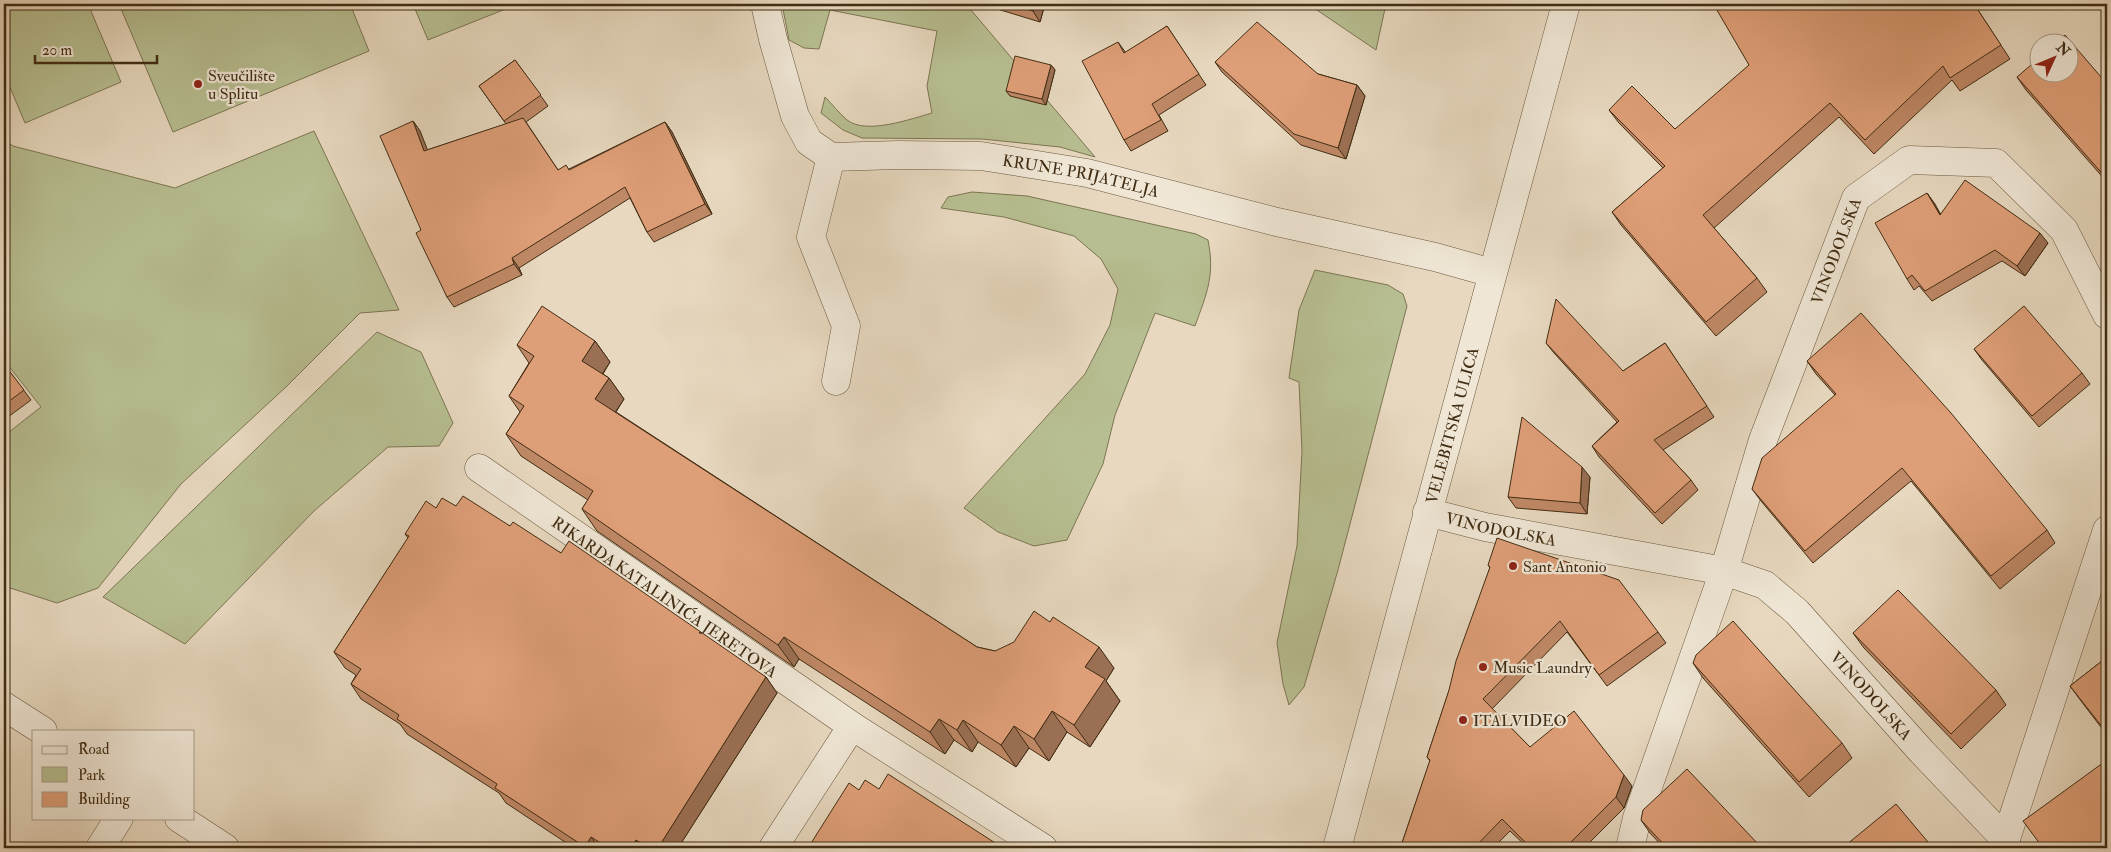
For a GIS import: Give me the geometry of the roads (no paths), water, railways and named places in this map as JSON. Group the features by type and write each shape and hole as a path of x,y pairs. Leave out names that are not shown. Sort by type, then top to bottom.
{"street":[{"path":"765,4 795,116 809,142 831,157 811,237 846,326 836,381"},
{"name":"VELEBITSKA ULICA","path":"1337,848 1566,4"},
{"name":"KRUNE PRIJATELJA","path":"831,157 899,155 981,156 1087,173 1277,222 1434,257 1492,273"},
{"name":"VINODOLSKA","path":"1630,848 1637,818 1724,571 1763,440 1856,198 1909,160 1996,163 2064,230 2107,315"},
{"name":"RIKARDA KATALINIĆA JERETOVA","path":"479,468 852,726 1043,848"},
{"name":"VINODOLSKA","path":"1427,512 1485,527 1724,571 1765,585 1797,612 2005,844 2107,530"},
{"path":"4,706 41,730"},
{"path":"773,848 852,726"},
{"path":"100,848 118,820"},
{"path":"182,820 225,848"}],"place":[{"name":"Sveučilište u Splitu","path":"198,84"},
{"name":"Sant Antonio","path":"1513,566"},
{"name":"Music Laundry","path":"1483,667"},
{"name":"ITALVIDEO","path":"1463,720"}]}
